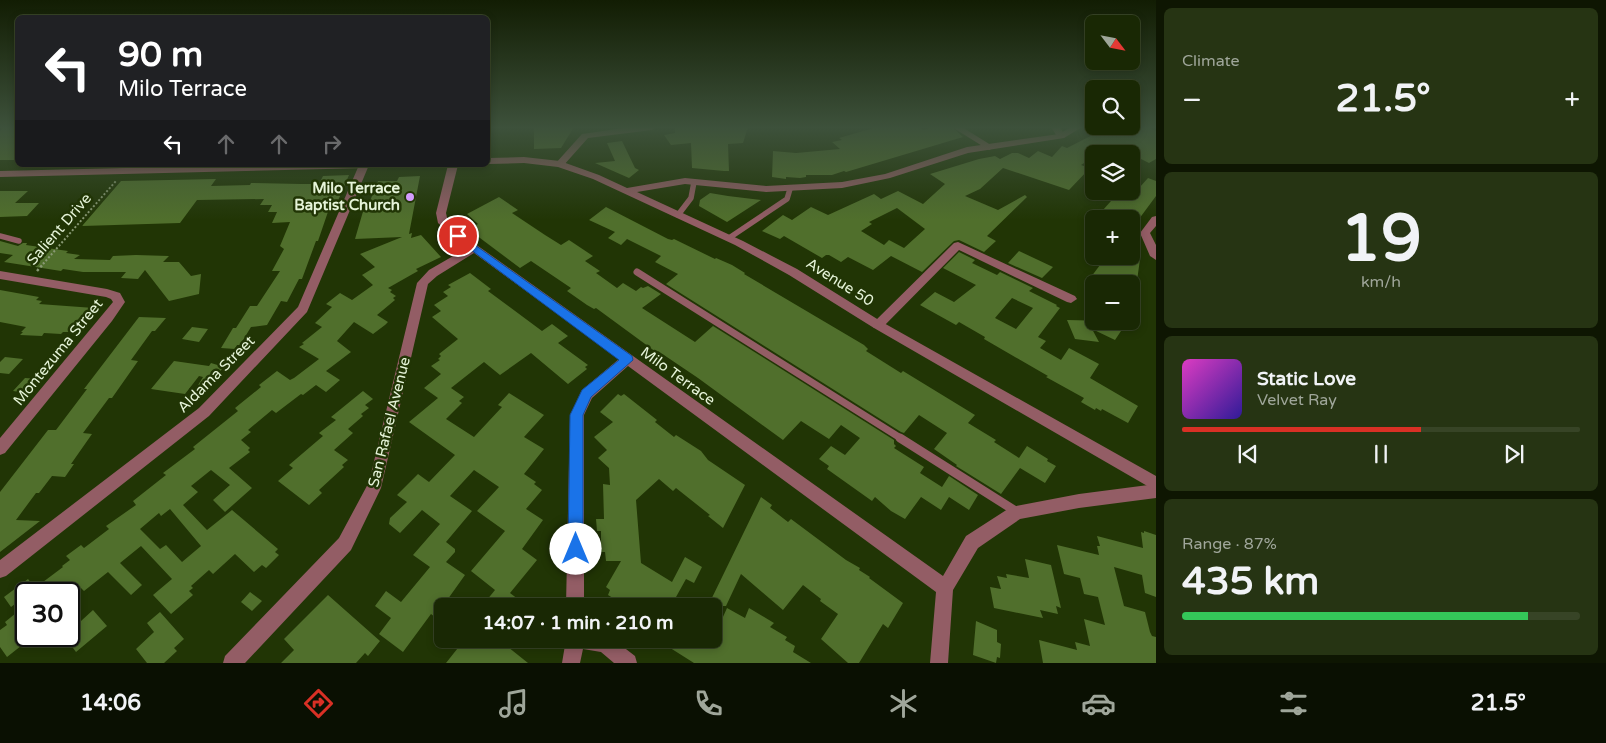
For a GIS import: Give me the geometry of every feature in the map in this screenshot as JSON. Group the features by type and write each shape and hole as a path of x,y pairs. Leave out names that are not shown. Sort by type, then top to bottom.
{"street":[{"path":"560,164 565,158"},
{"path":"626,191 686,181 736,187 790,189 826,187 863,182 941,158"},
{"name":"Avenue 50","path":"490,161 524,160 560,164 626,191 729,238 792,272 878,325 1156,484"},
{"path":"0,174 125,171 183,167"},
{"name":"Aldama Street","path":"0,570 204,412 303,309 364,167"},
{"name":"Milo Terrace","path":"452,167 441,213 443,224 628,360 945,588"},
{"path":"1156,219 1145,233 1156,256"},
{"path":"878,325 958,245 1072,299"},
{"name":"San Rafael Avenue","path":"232,663 345,544 376,483 423,283 433,273 474,248"},
{"name":"Montezuma Street","path":"0,275 116,296 119,302 0,450"},
{"path":"575,598 577,415 587,394 628,360"},
{"path":"939,663 945,588 972,542 1017,512 1079,501 1156,491"},
{"path":"571,663 575,648"},
{"path":"609,648 628,663"}],"lane":[{"path":"678,214 691,198 694,182"},
{"path":"729,238 787,199 790,189"},
{"path":"0,236 19,241"},
{"path":"637,272 1017,512"}],"path":[{"name":"Salient Drive","path":"29,280 125,171"}],"building":[{"path":"0,158 15,158 15,160 0,160"},
{"path":"614,158 630,158 635,168 639,170 629,178 595,163 615,161"},
{"path":"692,158 729,158 729,171 692,168"},
{"path":"773,158 893,158 832,175 806,175 806,177 800,178 786,177 786,179 772,177"},
{"path":"985,158 1085,158 1085,163 1081,165 1085,166 1085,173 1069,190 1003,168 980,189 965,196 998,210 1025,195 1027,197 987,236 996,241 984,252 959,240 954,241 922,272 891,256 873,270 848,257 841,262 829,255 822,258 784,236 780,239 762,231 783,215 792,220 811,207 828,215 874,194 881,199 898,191 923,204 945,184 930,174","holes":["897,208 925,229 904,248 889,240 884,245 861,231 872,224 869,222"]},
{"path":"1140,158 1156,158 1149,163"},
{"path":"349,175 337,203 331,203 302,279 299,279 287,302 281,301 267,325 251,327 240,345 237,345 235,349 221,348 250,306 257,306 280,271 272,271 284,249 280,246 290,222 272,223 277,212 268,212 272,205 260,205 264,199 197,200 180,223 82,226 121,181 216,179 211,186 250,185 251,183 319,184 323,176"},
{"path":"420,176 409,234 412,233 411,238 421,235 441,257 416,269 418,271 388,288 396,296 393,298 395,300 377,315 388,322 385,325 373,334 354,322 337,341 351,352 326,371 340,380 326,392 316,385 276,413 272,410 248,430 251,432 241,440 250,448 248,450 250,452 229,468 252,488 225,512 213,500 230,485 211,470 191,486 198,492 183,505 207,530 232,510 278,549 275,552 279,555 266,568 262,565 254,572 235,554 213,574 209,570 191,586 193,588 189,591 193,595 171,614 153,595 172,579 141,546 120,563 142,585 131,595 108,572 84,591 80,589 80,582 43,582 70,560 66,556 81,545 84,548 109,529 106,526 136,505 133,501 166,475 163,473 195,449 193,447 238,411 235,408 261,387 259,385 277,371 290,380 319,359 299,347 322,327 315,323 332,307 326,304 340,293 352,300 373,285 362,275 375,267 360,254 402,237 355,239 364,208 368,206 378,181 397,181 399,177","holes":["170,509 201,546 182,562 166,545 160,549 140,529 159,513 161,516"]},
{"path":"1148,178 1156,181 1156,196 1140,218 1140,210 1103,210 1111,201 1108,200 1140,200 1140,187"},
{"path":"0,191 28,191 15,203 39,203 27,216 0,217"},
{"path":"710,193 761,200 727,222 699,206 700,200"},
{"path":"499,197 518,210 512,213 545,235 561,245 569,240 593,256 585,261 600,271 596,273 617,288 623,283 636,291 641,287 648,286 661,294 642,308 695,342 713,326 894,440 896,446 894,448 924,467 920,473 942,487 949,476 978,495 969,510 949,497 941,510 921,497 905,519 891,511 875,497 872,501 827,469 829,466 819,459 831,446 845,455 860,438 841,425 829,439 801,421 783,440 698,378 658,351 656,352 596,308 594,309 587,305 567,291 571,288 531,261 520,268 468,229 478,224 467,214"},
{"path":"606,207 668,239 674,239 732,265 864,345 868,349 866,351 901,373 903,371 975,415 968,423 996,440 994,442 1019,458 1027,446 1056,466 1045,483 1020,468 1001,494 956,466 934,449 947,433 919,415 904,433 901,432 666,284 678,274 655,262 661,256 627,239 621,245 608,238 615,232 589,220"},
{"path":"0,241 18,246 27,243 26,245 68,251 66,253 80,255 74,259 110,260 113,256 169,256 163,262 179,262 191,276 201,274 199,294 169,301 145,270 138,279 121,278 126,272 83,272 63,269 61,271 4,262 13,255 0,253"},
{"path":"1019,251 1053,267 1042,278 1008,263"},
{"path":"959,252 975,260 972,263 997,275 1000,272 1033,288 1029,291 1057,305 1060,308 1038,337 1046,341 1040,348 1061,360 1069,348 1099,364 1090,378 1138,406 1128,423 1102,409 1101,411 1096,408 1095,410 1081,402 1084,398 984,339 985,337 959,322 956,325 920,305 935,292 954,302 976,285 943,268","holes":["1012,298 1033,308 1016,329 995,318"]},
{"path":"1100,265 1139,265 1138,275 1092,275"},
{"path":"470,273 491,289 488,291 542,331 552,324 568,336 558,343 588,365 585,367 587,369 568,384 531,353 500,375 484,362 451,388 464,397 459,401 462,403 446,419 474,437 502,407 498,405 509,393 544,415 524,437 544,449 524,474 536,482 534,484 542,490 526,509 543,520 522,549 537,560 510,593 517,598 488,598 495,590 471,571 505,531 477,511 499,487 474,470 450,496 472,511 446,542 455,549 455,552 446,562 465,575 449,598 434,598 434,616 431,614 403,652 379,634 391,618 375,606 386,591 401,602 430,567 413,555 440,524 422,510 400,533 389,524 390,518 407,502 397,495 418,474 429,482 455,455 409,422 438,398 424,388 441,374 431,366 440,360 438,359 441,356 439,354 458,339 432,317 441,311 434,305 448,296 443,292 451,287 448,285"},
{"path":"0,290 39,297 36,300 42,301 39,304 94,308 73,332 63,332 61,334 44,333 42,336 20,335 26,327 0,322"},
{"path":"139,317 166,318 155,331 152,331 131,360 138,361 112,398 109,398 83,433 92,434 71,464 74,464 65,477 52,476 39,493 36,493 16,520 40,521 0,552 0,492 48,430 56,430 87,389 84,389"},
{"path":"1067,320 1085,320 1085,330 1093,330 1099,342 1075,339"},
{"path":"192,327 208,329 199,342 182,339"},
{"path":"1094,330 1122,330 1115,340"},
{"path":"5,357 23,359 9,374 0,373 0,362"},
{"path":"174,361 209,366 211,363 224,367 199,394 195,390 203,377 199,376 185,394 151,389"},
{"path":"25,378 39,379 27,393 13,391"},
{"path":"363,391 373,399 365,405 369,408 348,429 353,433 334,450 348,460 342,465 344,467 319,490 322,493 309,505 278,481 293,468 289,465 323,436 319,433 336,420 331,417"},
{"path":"618,394 621,396 624,394 657,420 655,422 674,437 676,435 701,451 708,460 745,485 723,528 676,488 673,491 659,479 636,500 641,563 672,582 685,557 702,567 694,583 686,579 675,598 613,598 608,595 610,590 606,587 621,561 606,561 605,552 601,552 601,531 597,531 596,519 604,519 603,484 610,485 609,468 598,458 607,450 594,437 613,422 600,412"},
{"path":"761,497 772,505 770,508 788,522 791,519 846,560 860,568 859,570 903,603 888,628 883,624 859,663 848,663 821,639 838,614 803,585 783,610 741,574 726,606 722,606 722,598 712,598"},
{"path":"1144,531 1156,535 1156,597 1145,593 1142,575 1114,567 1124,606 1145,612 1150,632 1152,636 1156,637 1156,663 1043,663 1039,640 1077,650 1075,642 1090,646 1084,619 1105,625 1098,597 1084,594 1080,578 1064,574 1057,545 1099,555 1097,546 1100,546 1097,536 1143,548 1141,532 1144,533"},
{"path":"1025,559 1051,565 1061,608 1056,606 1058,614 1040,610 1043,618 994,608 990,587 1001,589 997,576 1007,578 1006,574 1029,578"},
{"path":"15,589 15,604 11,607 4,597"},
{"path":"250,592 262,601 252,611 241,602"},
{"path":"328,595 380,641 368,656 365,653 356,663 281,663 294,650 284,639"},
{"path":"727,608 745,618 749,608 774,623 770,627 787,637 785,640 795,646 793,652 811,663 694,663 670,648 722,648 722,619"},
{"path":"93,610 107,626 76,652 72,647 80,647 80,622"},
{"path":"160,612 184,639 174,648 177,651 164,663 147,663 136,649 154,632 147,623"},
{"path":"15,614 15,647 20,647 7,657 0,647 0,630 7,625 5,622"},
{"path":"976,621 997,630 997,642 1001,644 1000,658 997,657 996,663 973,655"},
{"path":"458,648 509,648 528,663 446,663"}],"place":[{"name":"Milo Terrace Baptist Church","path":"410,197"}],"route":[{"path":"458,236 628,360 600,381 580,404 577,415 576,549"}]}
